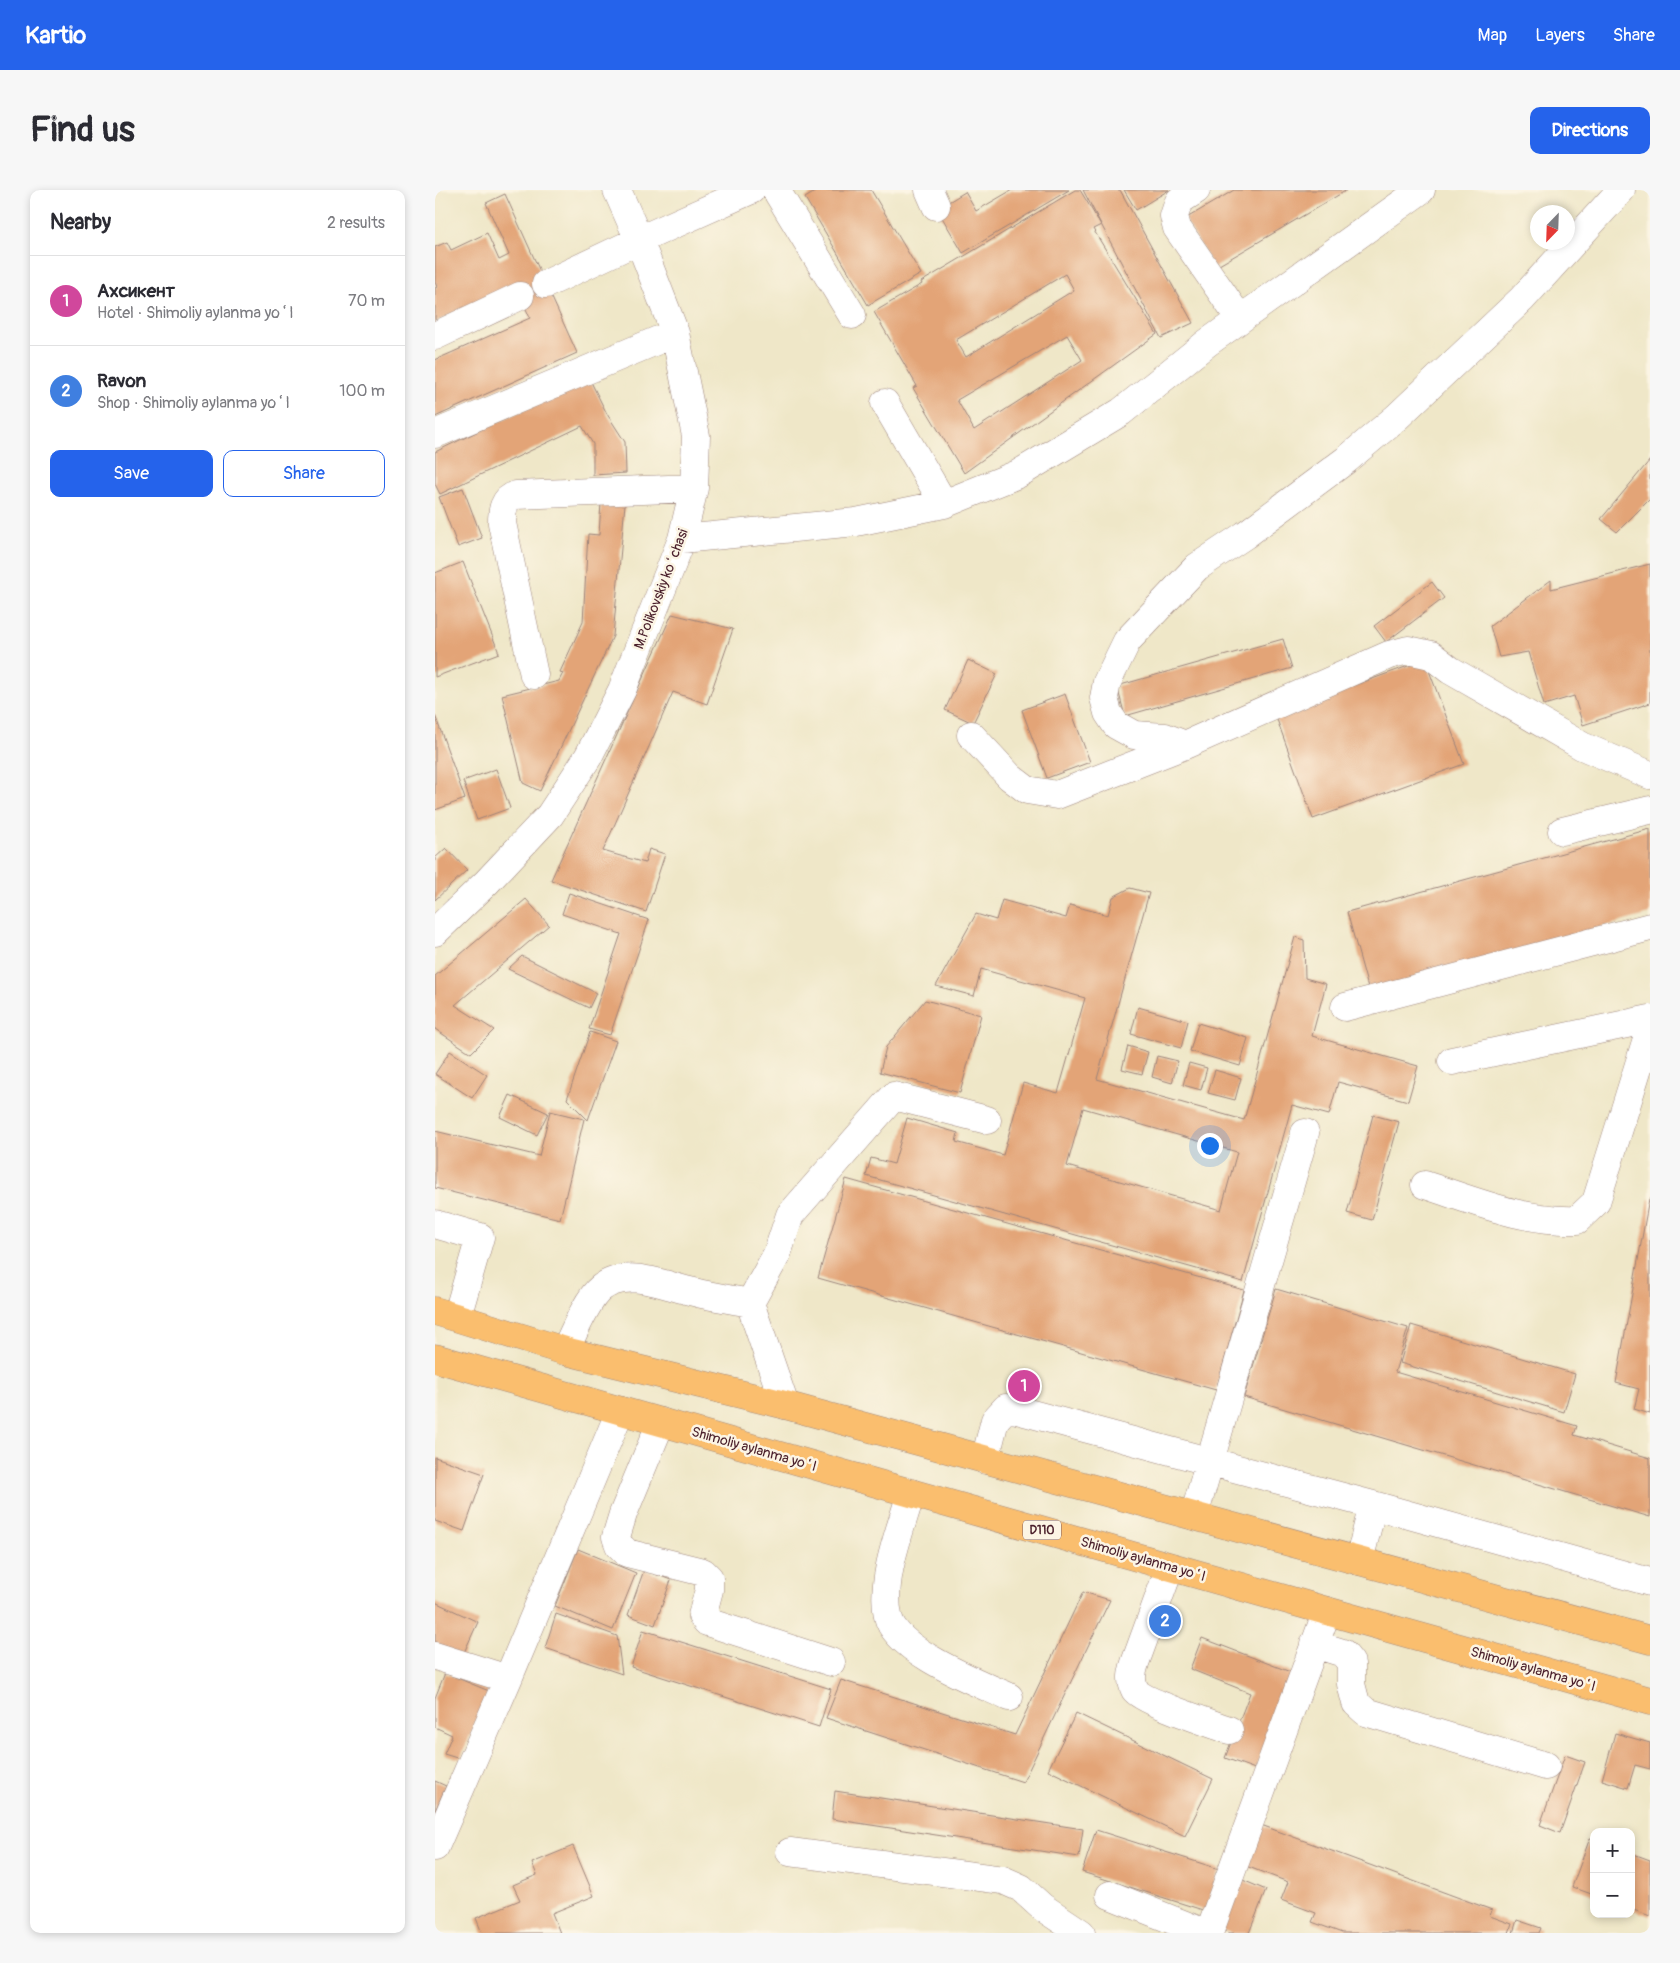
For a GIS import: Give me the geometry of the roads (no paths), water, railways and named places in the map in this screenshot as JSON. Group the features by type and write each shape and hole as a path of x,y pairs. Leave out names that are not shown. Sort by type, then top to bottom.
{"main road":[{"path":"446,1314 565,1351 785,1406 1650,1640"},
{"name":"Shimoliy aylanma yoʻl","path":"435,1358 1327,1612 1650,1701"}],"street":[{"name":"M.Polikovskiy koʻchasi","path":"435,932 487,882 550,815 588,757 622,690 682,540 694,488 696,436 675,333 639,240 617,190"},
{"path":"546,284 751,190"},
{"path":"776,190 852,316"},
{"path":"1196,190 1179,201 1174,216 1177,228 1240,318"},
{"path":"682,540 856,522 943,504 1018,474 1121,412 1207,342 1421,190"},
{"path":"1185,745 1165,737 1134,734 1116,725 1108,712 1104,698 1107,682 1127,641 1197,567 1245,535 1346,460 1397,417 1523,299 1621,190"},
{"path":"435,336 520,296"},
{"path":"435,434 675,333"},
{"path":"885,403 943,504"},
{"path":"534,675 502,523 503,508 507,500 516,495 694,488"},
{"path":"971,735 1010,778 1027,790 1057,795 1185,745 1389,655 1408,650 1431,656 1450,670 1583,746 1650,775"},
{"path":"1562,831 1650,810"},
{"path":"1345,1007 1650,927"},
{"path":"1452,1060 1650,1019"},
{"path":"1425,1185 1521,1215 1553,1221 1577,1220 1596,1202 1650,1029"},
{"path":"785,1406 750,1303 777,1254 790,1215 894,1096 987,1120"},
{"path":"1194,1516 1305,1133"},
{"path":"435,1224 480,1237 446,1314"},
{"path":"565,1351 583,1313 600,1289 614,1281 630,1278 657,1282 693,1292 750,1303"},
{"path":"985,1460 995,1420 1006,1408 1373,1505 1650,1582"},
{"path":"435,1847 508,1679 619,1411"},
{"path":"661,1422 623,1514 616,1537 619,1545 627,1553 703,1572 709,1578 709,1590 702,1616 707,1622 831,1662"},
{"path":"911,1493 890,1568 886,1596 888,1618 898,1634 918,1651 950,1670 1009,1697"},
{"path":"1359,1561 1373,1505"},
{"path":"1170,1567 1131,1679 1136,1692 1151,1700 1229,1730"},
{"path":"1209,1933 1327,1612"},
{"path":"1314,1644 1343,1653 1351,1663 1351,1684 1356,1703 1366,1712 1546,1766"},
{"path":"435,1656 508,1679"},
{"path":"790,1852 1003,1880 1021,1888 1042,1907 1081,1933"},
{"path":"1110,1894 1205,1933"}],"place":[{"name":"Ахсикент","path":"1024,1386"},
{"name":"Ravon","path":"1165,1621"}]}
